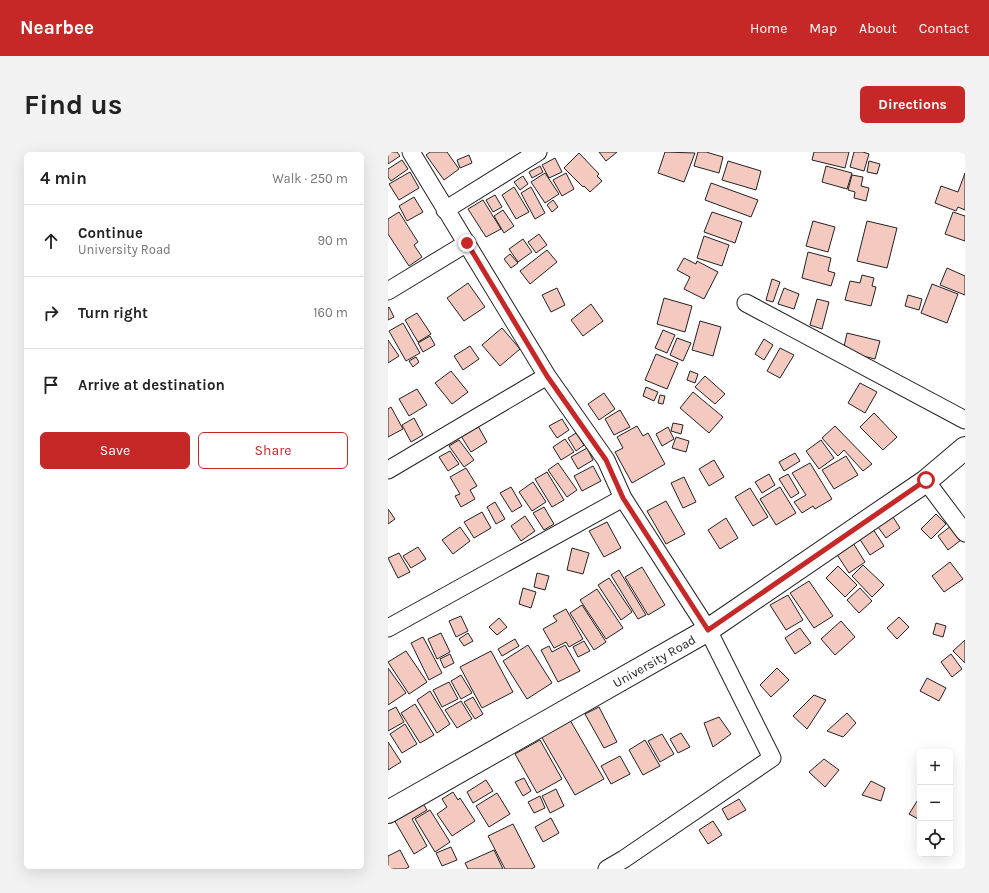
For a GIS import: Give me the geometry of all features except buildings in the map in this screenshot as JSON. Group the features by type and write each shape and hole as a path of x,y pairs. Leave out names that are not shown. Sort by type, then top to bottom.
{"street":[{"path":"411,152 547,376 606,460 623,498 708,630 772,758 607,869"},
{"path":"445,210 538,152"},
{"path":"388,291 467,243"},
{"path":"746,303 965,420"},
{"path":"388,470 547,376"},
{"name":"University Road","path":"388,812 708,630 926,480 965,448"},
{"path":"926,480 965,533"},
{"path":"388,628 623,498"}],"route":[{"path":"467,243 547,376 606,460 623,498 708,630 926,480"}]}
